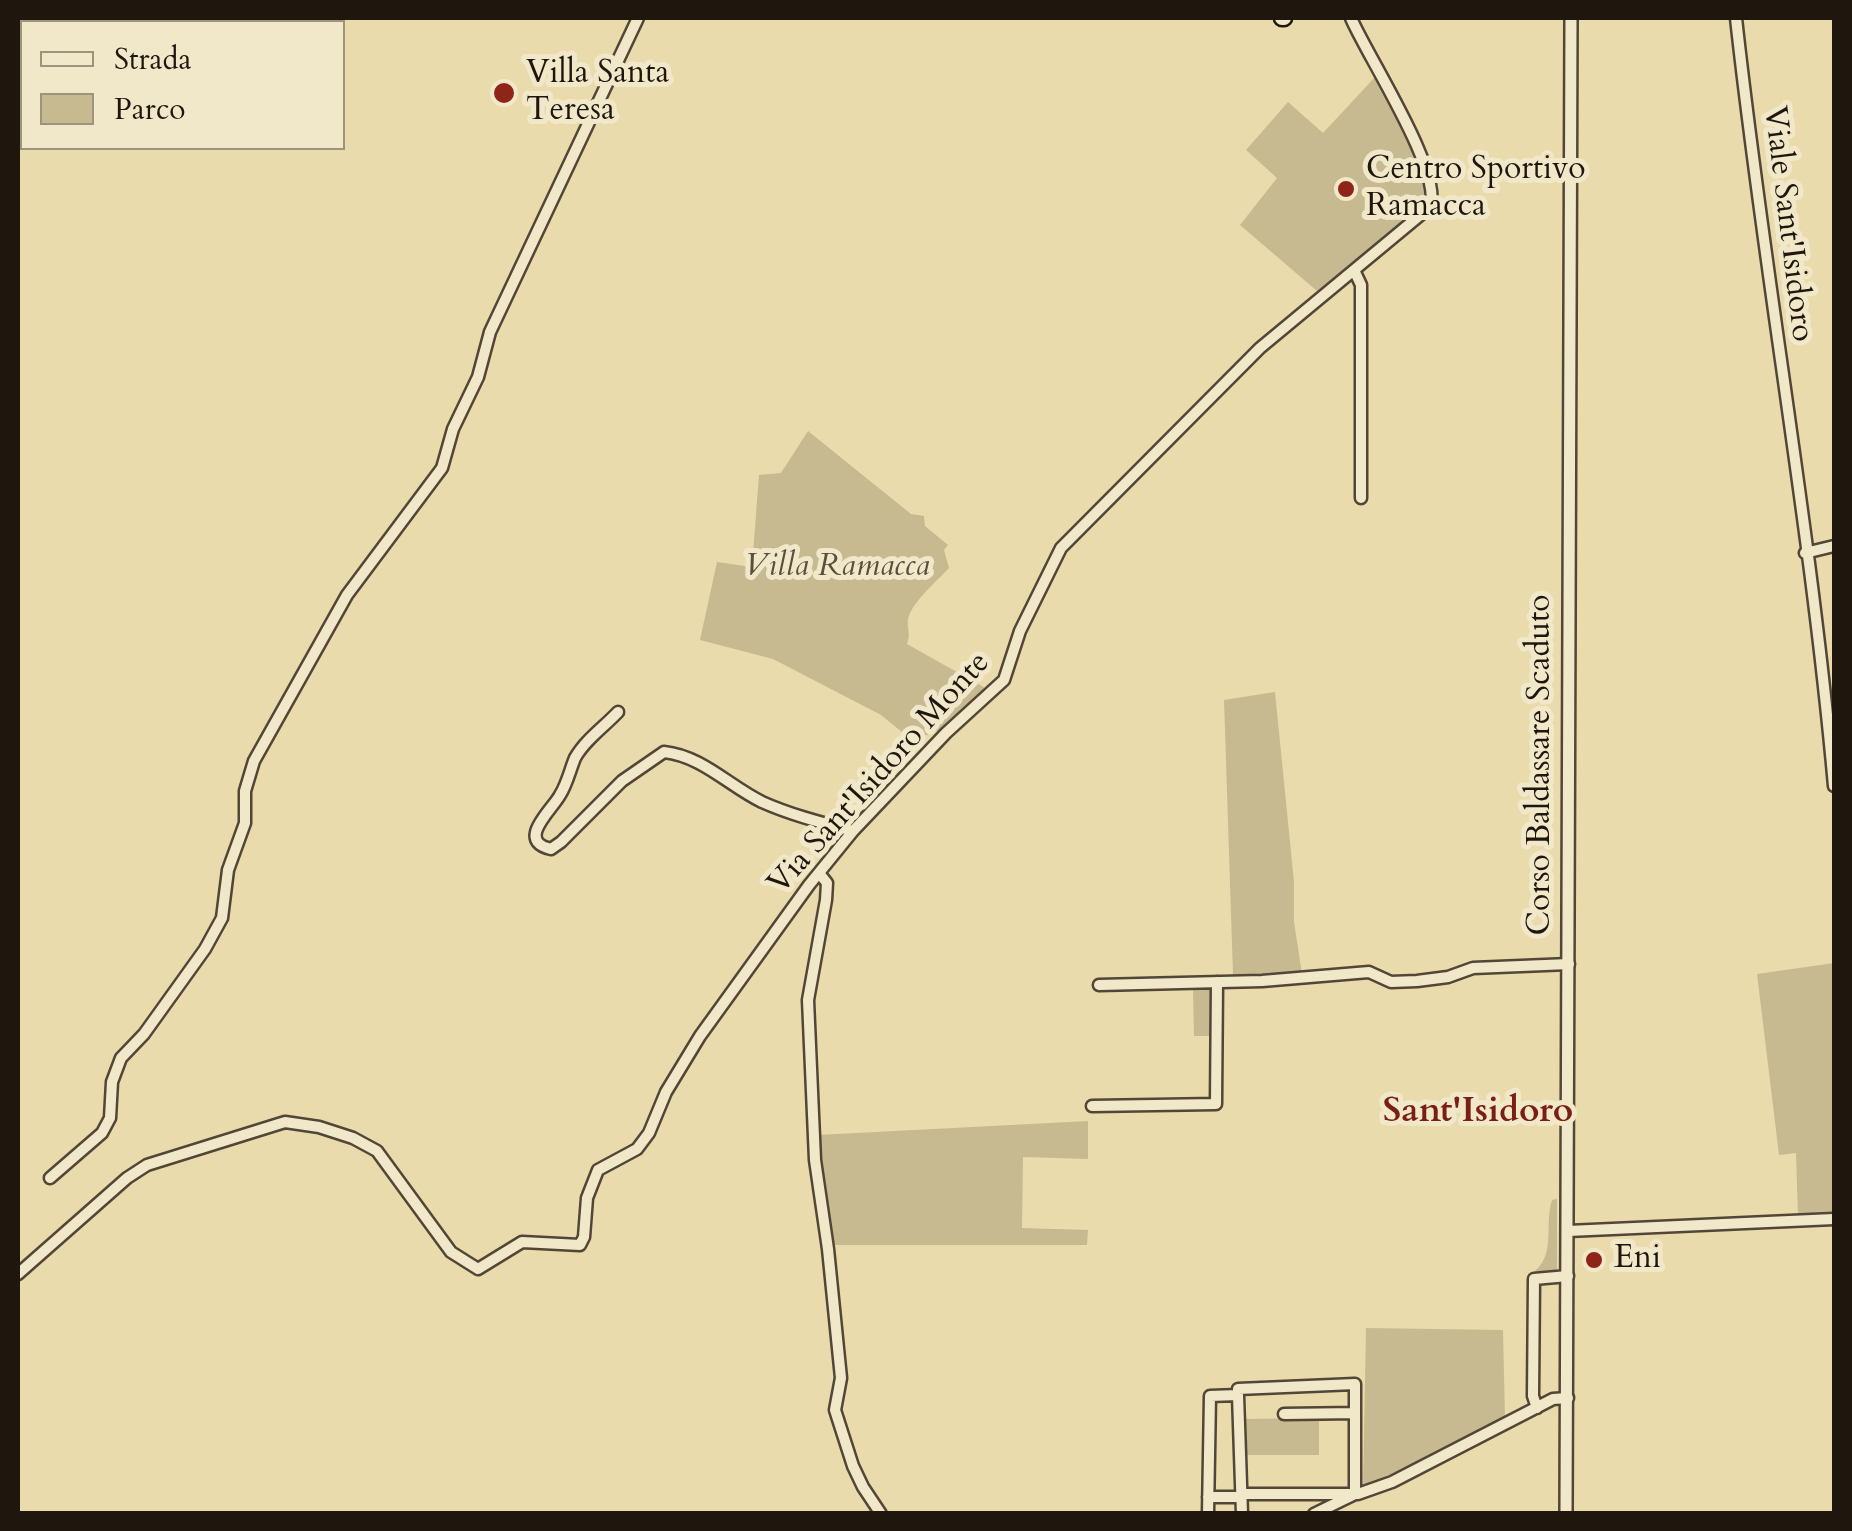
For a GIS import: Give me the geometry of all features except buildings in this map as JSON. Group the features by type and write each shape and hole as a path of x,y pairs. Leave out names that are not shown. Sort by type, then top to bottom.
{"street":[{"path":"50,1178 102,1133 110,1118 112,1082 121,1058 144,1034 195,964 222,918 228,870 245,823 245,791 254,761 347,595 442,468 478,377 490,332 638,18"},
{"name":"Via Sant'Isidoro Monte","path":"18,1274 147,1165 284,1122 319,1127 353,1138 376,1151 450,1252 478,1270 522,1242 580,1245 587,1198 598,1170 637,1149 649,1133 666,1092 700,1036 819,873 854,830 957,722 1004,680 1020,632 1061,548 1260,348 1426,212 1433,200 1404,117 1350,18"},
{"name":"Corso Baldassare Scaduto","path":"1566,1514 1571,18"},
{"name":"Viale Sant'Isidoro","path":"1736,18 1832,740 1834,786"},
{"path":"1354,270 1361,285 1361,498"},
{"path":"1806,553 1834,546"},
{"path":"618,712 583,747 560,795 540,819 535,831 542,847 551,848 562,842 612,790 664,752 690,758 759,800 787,812 854,830"},
{"path":"819,873 827,883 826,900 808,1000 815,1160 841,1378 835,1410 862,1487 881,1514"},
{"path":"1099,985 1369,972 1391,982 1418,981 1448,977 1473,968 1569,964"},
{"path":"1092,1106 1216,1104 1217,982"},
{"path":"1568,1231 1834,1219"},
{"path":"1537,1408 1533,1396 1534,1279 1568,1276"},
{"path":"1242,1514 1238,1388 1356,1384 1355,1494"},
{"path":"1208,1514 1210,1396 1238,1395"},
{"path":"1314,1495 1314,1514 1392,1482 1553,1398 1568,1398"},
{"path":"1284,1414 1355,1413"},
{"path":"1208,1497 1355,1494"}],"green space":[{"name":"Centro Sportivo Ramacca","path":"1376,76 1402,124 1428,200 1426,206 1317,291 1240,225 1277,178 1246,150 1288,102 1323,133"},
{"name":"Villa Ramacca","path":"808,431 911,514 924,516 925,526 948,545 944,550 949,568 913,607 907,644 987,689 948,726 913,741 881,715 773,659 700,640 717,562 752,567 759,475 781,473"},
{"path":"1275,692 1294,882 1294,922 1302,974 1233,975 1224,700"},
{"path":"1834,963 1834,1215 1798,1217 1796,1153 1779,1155 1757,974"},
{"path":"1193,989 1211,989 1211,1036 1194,1036"},
{"path":"1088,1121 1088,1159 1023,1157 1022,1228 1088,1230 1087,1245 830,1245 819,1184 817,1135"},
{"path":"1557,1199 1557,1271 1535,1271 1545,1256 1550,1209 1552,1200"},
{"path":"1366,1328 1503,1330 1505,1420 1363,1487"},
{"path":"1319,1418 1319,1455 1241,1455 1241,1419"}],"place":[{"name":"Villa Santa Teresa","path":"504,93"},
{"name":"Centro Sportivo Ramacca","path":"1346,189"},
{"name":"Eni","path":"1594,1260"}],"district":[{"name":"Sant'Isidoro","path":"1478,1113"}]}
